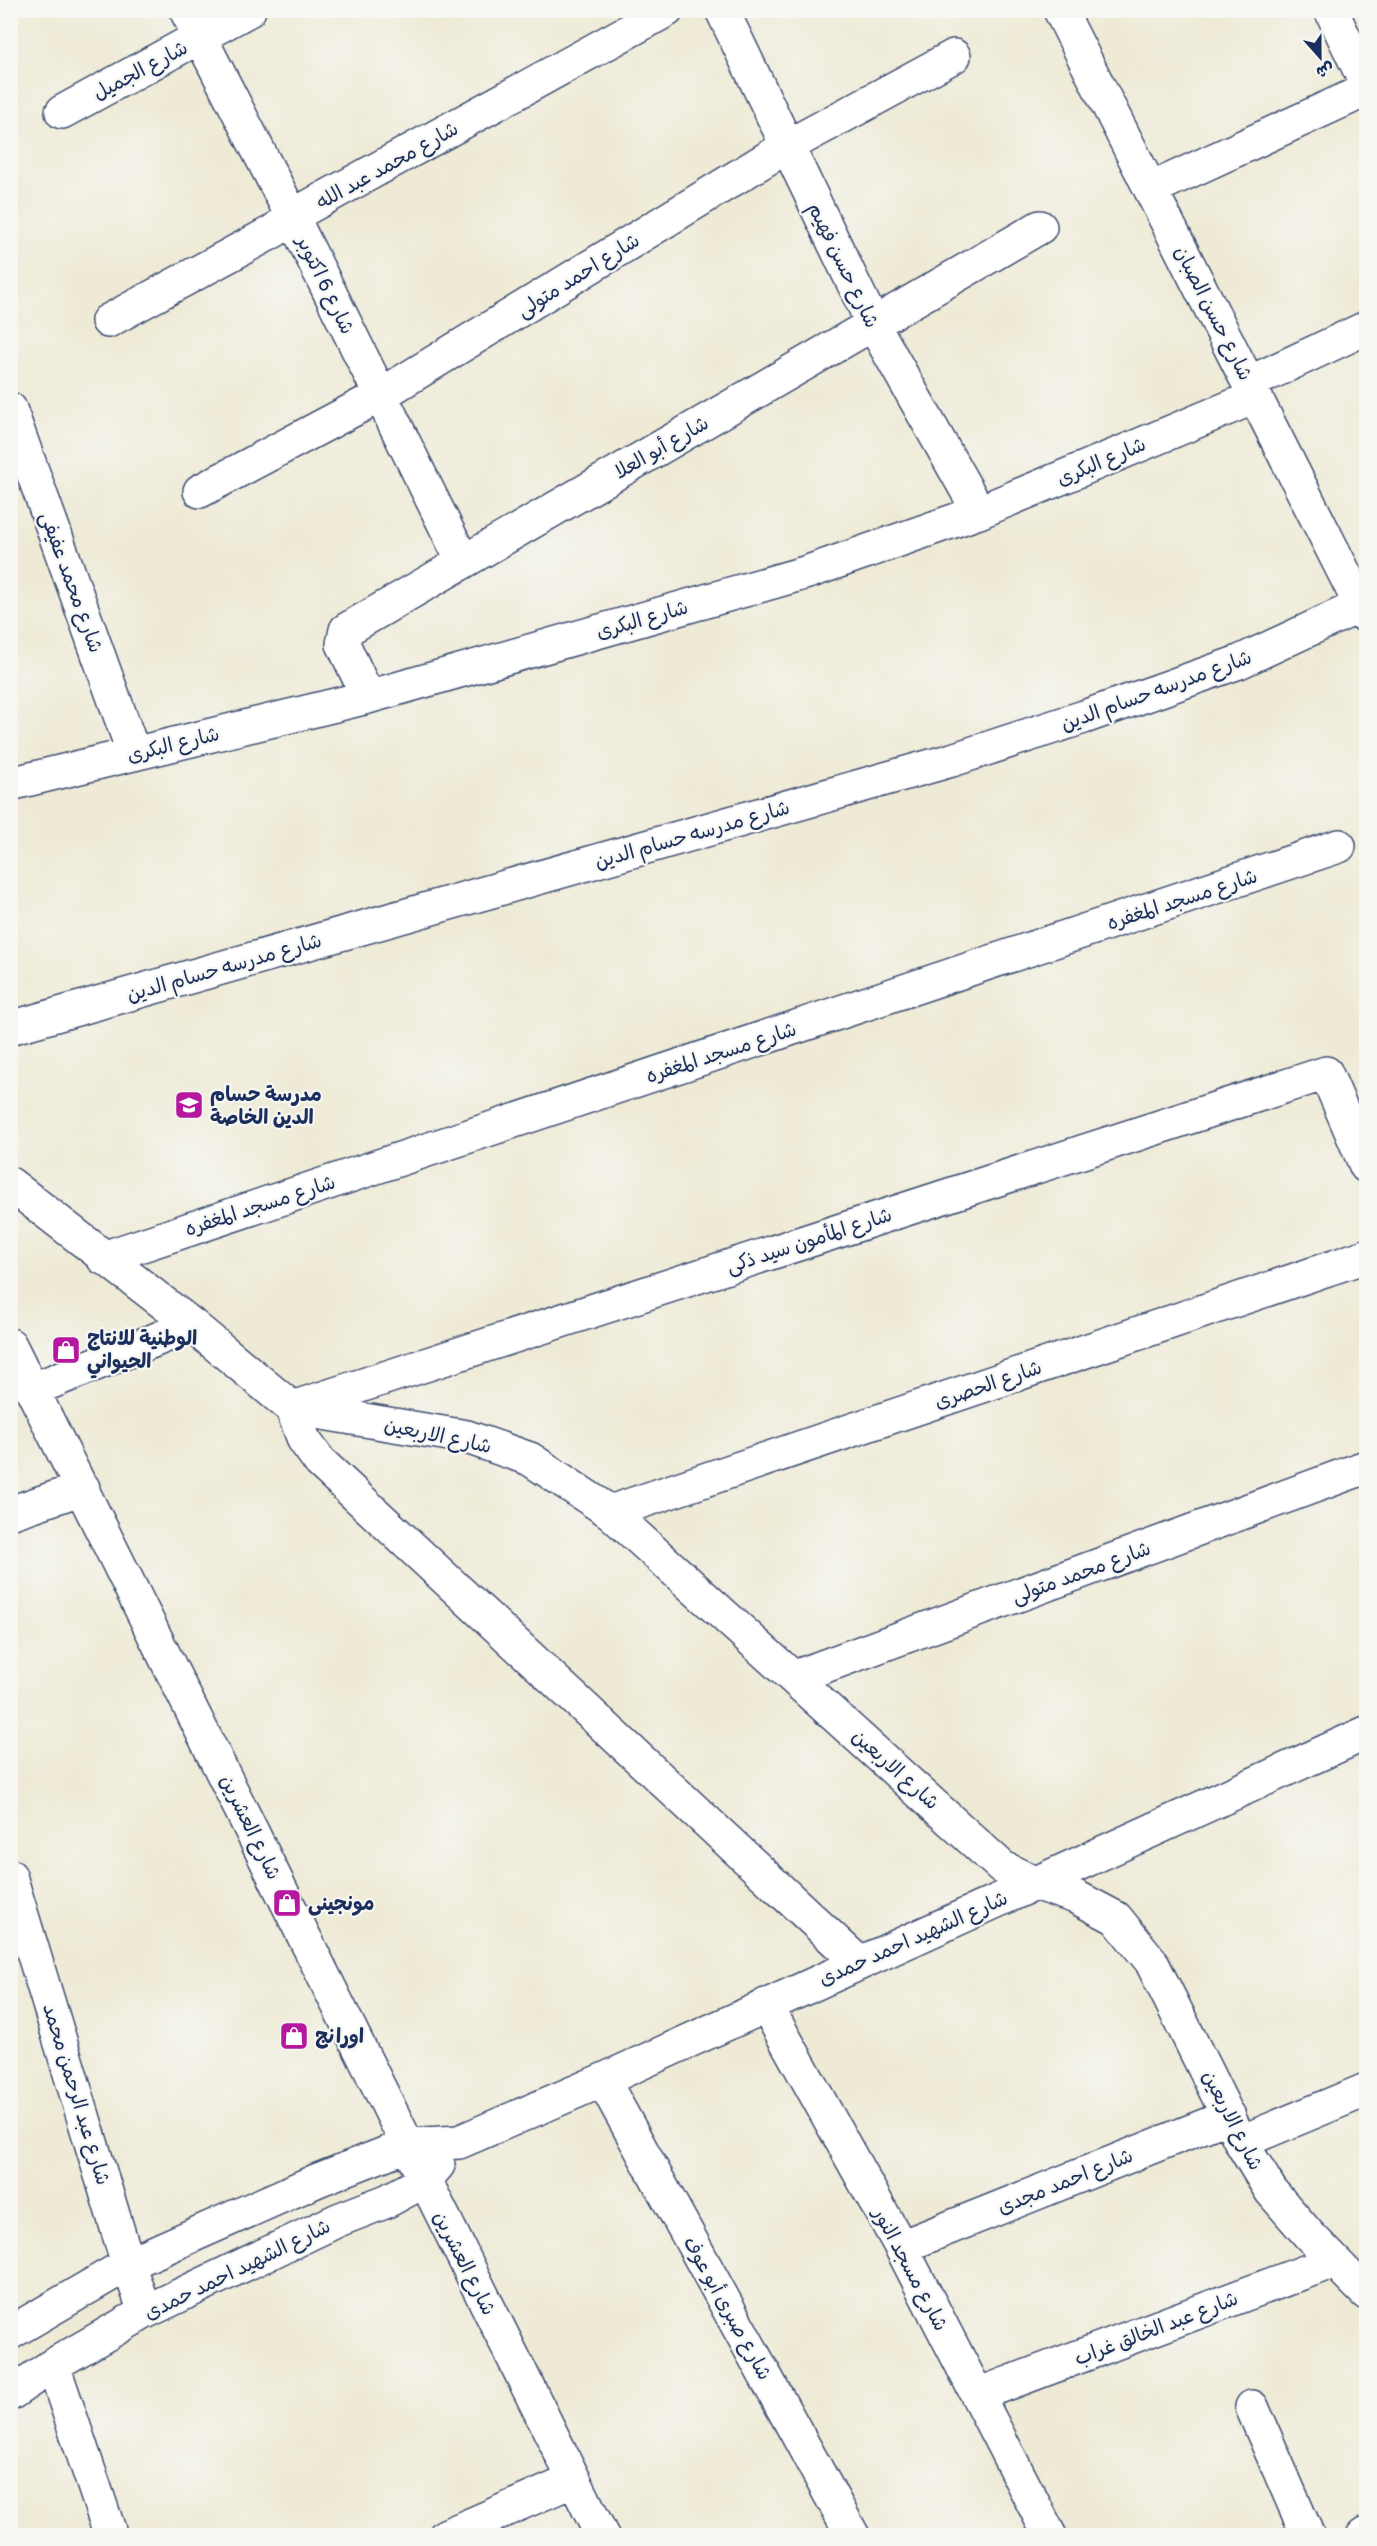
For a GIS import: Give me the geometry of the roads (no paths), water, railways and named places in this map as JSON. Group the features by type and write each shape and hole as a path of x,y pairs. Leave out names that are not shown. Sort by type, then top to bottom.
{"street":[{"name":"شارع الجميل","path":"62,112 193,24 249,10"},
{"name":"شارع محمد عبد الله","path":"108,321 274,231 292,216 667,10"},
{"name":"شارع حسن فهيم","path":"722,10 873,324 979,512"},
{"name":"شارع حسن الصبان","path":"1060,10 1365,608"},
{"path":"1330,10 1366,83"},
{"name":"شارع 6 اكتوبر","path":"193,24 292,216 463,562"},
{"name":"شارع احمد متولى","path":"200,491 379,396 786,147 954,56"},
{"path":"1151,189 1366,90"},
{"name":"شارع أبو العلا","path":"368,697 343,644 346,630 1040,227"},
{"name":"شارع البكرى","path":"10,784 368,697 808,572 979,512 1252,390 1366,328"},
{"name":"شارع محمد عفيفى","path":"10,409 134,754"},
{"name":"شارع مدرسه حسام الدين","path":"10,1028 952,760 1084,717 1239,662 1365,608"},
{"name":"شارع مسجد المغفره","path":"103,1258 1339,846"},
{"name":"شارع المأمون سيد ذكى","path":"292,1408 1326,1073 1366,1166"},
{"name":"شارع الاربعين","path":"10,1184 192,1326 292,1408 467,1437 530,1459 610,1512 795,1677 1002,1867 1034,1883 1076,1897 1116,1918 1151,1961 1235,2129 1271,2192 1366,2293"},
{"name":"شارع الحصرى","path":"610,1512 1366,1256"},
{"path":"34,1389 192,1326"},
{"name":"شارع العشرين","path":"10,1345 34,1389 424,2181 602,2535"},
{"path":"292,1408 304,1440 320,1462 859,1963"},
{"name":"شارع محمد متولى","path":"795,1677 1366,1467"},
{"path":"10,1513 83,1488"},
{"name":"شارع الشهيد احمد حمدى","path":"10,2333 128,2264 318,2180 407,2145 459,2142 603,2080 1366,1733"},
{"name":"شارع عبد الرحمن محمد","path":"13,1896 145,2312"},
{"name":"شارع مسجد النور","path":"766,2005 901,2247 1050,2535"},
{"name":"شارع صبرى أبو عوف","path":"603,2080 853,2535"},
{"name":"شارع احمد مجدى","path":"901,2247 1235,2129 1366,2090"},
{"name":"شارع الشهيد احمد حمدى","path":"10,2394 53,2365 145,2312 338,2220 387,2201 424,2181 459,2142"},
{"name":"شارع عبد الخالق غراب","path":"978,2395 1334,2261"},
{"path":"53,2365 111,2535"},
{"path":"1252,2408 1308,2535"},
{"path":"445,2535 574,2480"}],"place":[{"name":"مدرسة حسام الدين الخاصة","path":"189,1105"},
{"name":"الوطنية للانتاج الحيواني","path":"66,1350"},
{"name":"مونجينى","path":"287,1903"},
{"name":"اورانج","path":"294,2036"}]}
